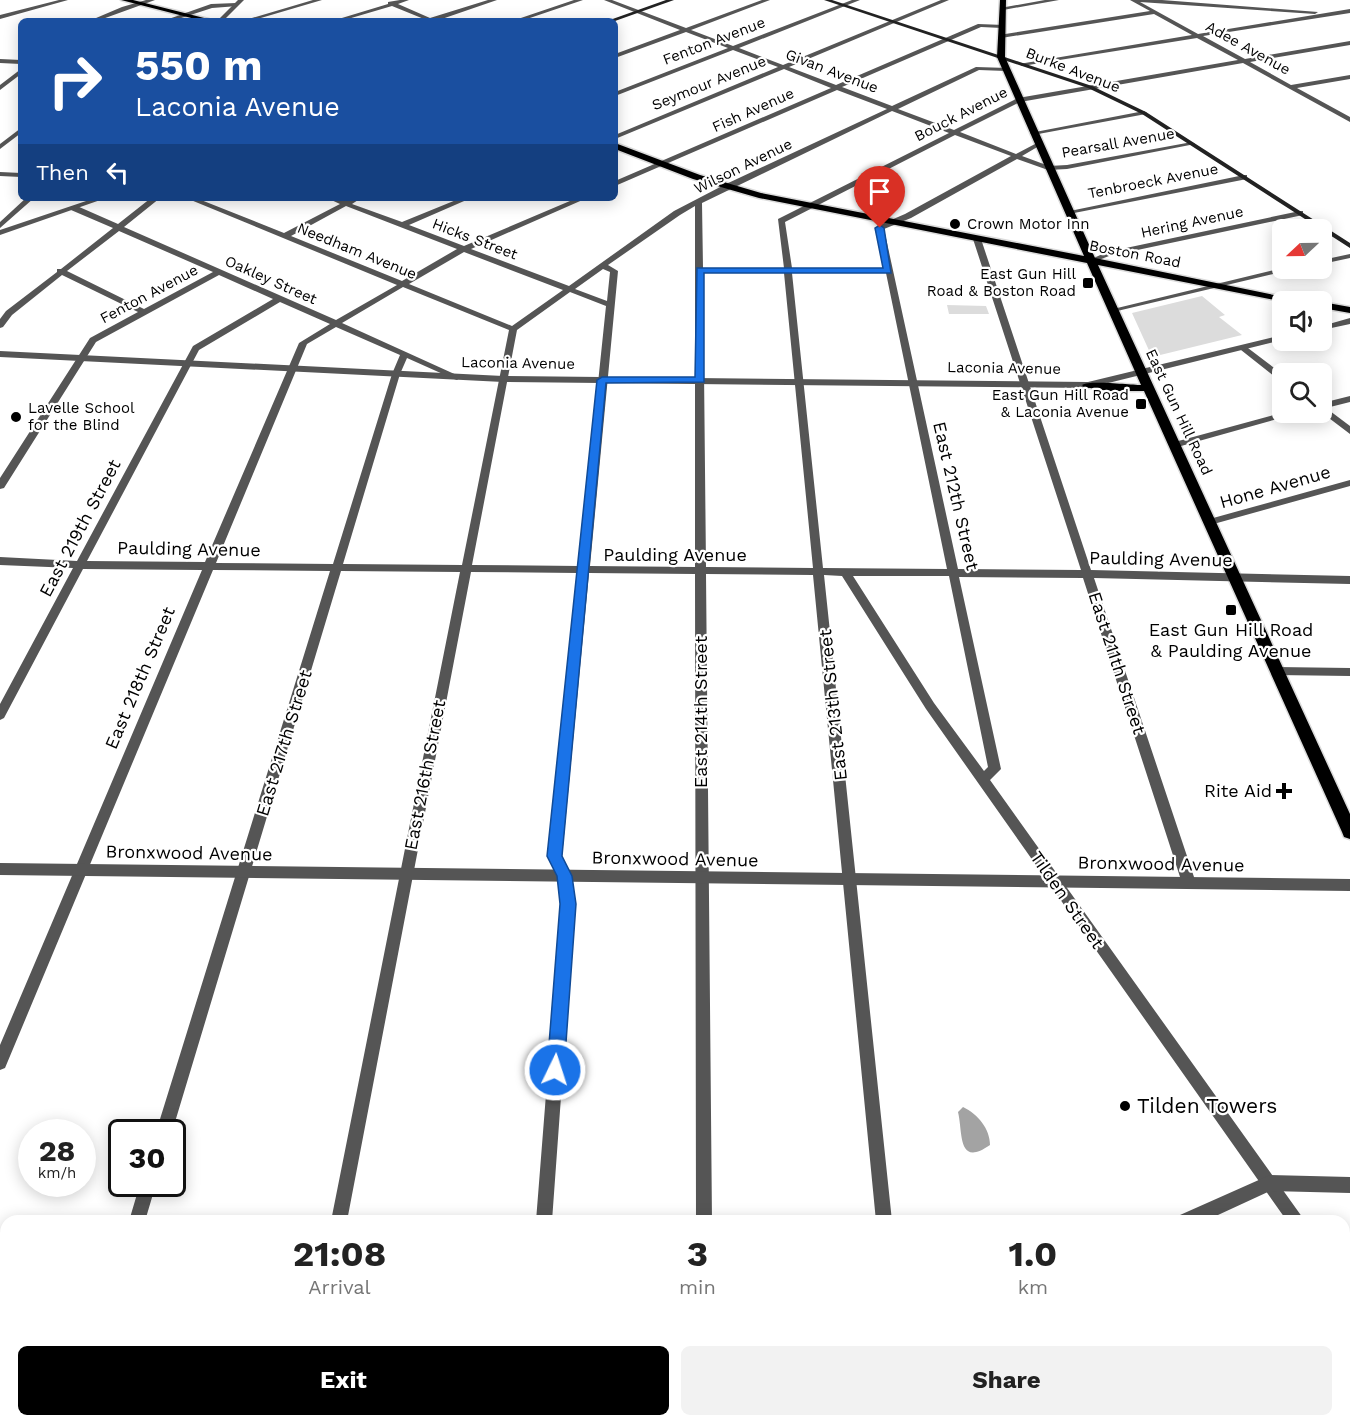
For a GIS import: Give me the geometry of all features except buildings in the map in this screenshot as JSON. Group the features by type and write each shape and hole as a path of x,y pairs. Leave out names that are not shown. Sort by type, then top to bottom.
{"main road":[{"path":"124,0 200,18"},
{"path":"618,18 671,0"},
{"name":"Burke Avenue","path":"827,0 1090,87 1144,113 1350,246"},
{"name":"East Gun Hill Road","path":"1003,4 1001,57 1018,100 1350,832"},
{"name":"Boston Road","path":"618,147 660,165 727,187 807,206 1272,296"},
{"path":"1332,307 1350,310"},
{"path":"1088,385 1108,388 1148,388"}],"street":[{"path":"0,17 65,0"},
{"path":"100,18 152,0"},
{"path":"256,18 319,0"},
{"path":"383,0 422,18"},
{"path":"345,18 406,0"},
{"path":"438,18 494,0"},
{"path":"524,18 580,0"},
{"name":"Givan Avenue","path":"607,0 1048,168"},
{"path":"618,55 767,0"},
{"name":"Fenton Avenue","path":"618,93 857,0"},
{"name":"Seymour Avenue","path":"618,136 946,0"},
{"path":"1003,4 1056,0"},
{"path":"1136,0 1179,8 1203,4"},
{"name":"Adee Avenue","path":"1136,0 1291,87 1346,115 1350,120"},
{"path":"174,18 211,6 238,2"},
{"path":"222,18 238,2"},
{"path":"1172,6 1203,4 1298,10 1333,14 1341,18"},
{"path":"1298,10 1311,18"},
{"path":"1001,36 1164,11"},
{"path":"1022,64 1350,11"},
{"name":"Fish Avenue","path":"618,183 980,25 1002,26"},
{"name":"Bouck Avenue","path":"807,206 1018,100 1350,43"},
{"path":"0,61 18,62"},
{"name":"Wilson Avenue","path":"513,329 677,213 978,68 1006,69"},
{"path":"0,88 18,73"},
{"path":"1291,87 1350,77"},
{"path":"1033,133 1144,113"},
{"path":"0,147 18,132"},
{"path":"893,223 919,211 1038,144"},
{"name":"Pearsall Avenue","path":"1048,168 1067,167 1192,144"},
{"path":"0,174 18,175"},
{"name":"Tenbroeck Avenue","path":"1069,212 1244,177"},
{"path":"0,226 27,201"},
{"path":"0,233 94,201"},
{"path":"0,325 9,313 60,271 152,201"},
{"name":"Needham Avenue","path":"198,201 513,329"},
{"name":"Hicks Street","path":"339,201 610,305"},
{"path":"285,236 352,201"},
{"path":"402,225 460,201"},
{"path":"335,324 463,249 576,201"},
{"name":"East 214th Street","path":"699,204 704,1215"},
{"name":"East 213th Street","path":"807,206 781,221 820,572 883,1215"},
{"name":"Oakley Street","path":"74,208 457,377"},
{"name":"Hering Avenue","path":"1091,261 1106,254 1300,213"},
{"name":"East 212th Street","path":"893,223 880,228 888,271 955,573 995,770 982,780"},
{"name":"East 211th Street","path":"976,239 1190,883"},
{"path":"1332,260 1350,255"},
{"path":"544,1215 568,904 564,876 555,856 582,570 614,271 604,266"},
{"path":"700,270 888,271"},
{"path":"60,271 144,312"},
{"name":"Fenton Avenue","path":"82,358 93,340 219,272"},
{"path":"1113,310 1272,273"},
{"name":"East 219th Street","path":"0,715 196,348 279,299"},
{"path":"1332,326 1350,321"},
{"name":"East 218th Street","path":"0,1063 290,369 303,343 335,324"},
{"name":"East 216th Street","path":"340,1215 464,569 513,329"},
{"name":"Laconia Avenue","path":"0,354 502,379 1088,385 1272,341"},
{"path":"1244,348 1272,370"},
{"name":"East 217th Street","path":"168,1119 396,374 405,354"},
{"path":"0,486 82,358"},
{"path":"1332,405 1350,399"},
{"path":"1332,416 1350,431"},
{"path":"1174,445 1272,419"},
{"name":"Hone Avenue","path":"1210,522 1350,483"},
{"name":"Paulding Avenue","path":"0,561 79,565 1087,574 1350,580"},
{"name":"Tilden Street","path":"846,573 930,706 1293,1215"},
{"path":"1277,671 1350,672"},
{"name":"Bronxwood Avenue","path":"0,869 1350,885"},
{"path":"1199,1215 1270,1183 1350,1185"},
{"path":"139,1215 144,1197"}],"shaded area":[{"path":"1202,296 1225,315 1219,317 1242,335 1152,357 1132,313"},
{"path":"947,305 986,306 989,314 949,314"},
{"path":"963,1107 978,1118 988,1133 990,1145 979,1151 967,1150 964,1145 958,1112"}],"place":[{"name":"Crown Motor Inn","path":"955,224"},
{"name":"East Gun Hill Road & Boston Road","path":"1088,283"},
{"name":"East Gun Hill Road & Laconia Avenue","path":"1141,404"},
{"name":"Lavelle School for the Blind","path":"16,417"},
{"name":"East Gun Hill Road & Paulding Avenue","path":"1231,610"},
{"name":"Rite Aid","path":"1284,791"},
{"name":"Tilden Towers","path":"1125,1106"}],"route":[{"path":"555,1070 568,904 564,876 555,856 602,380 700,380 700,270 888,271 880,228"}]}
